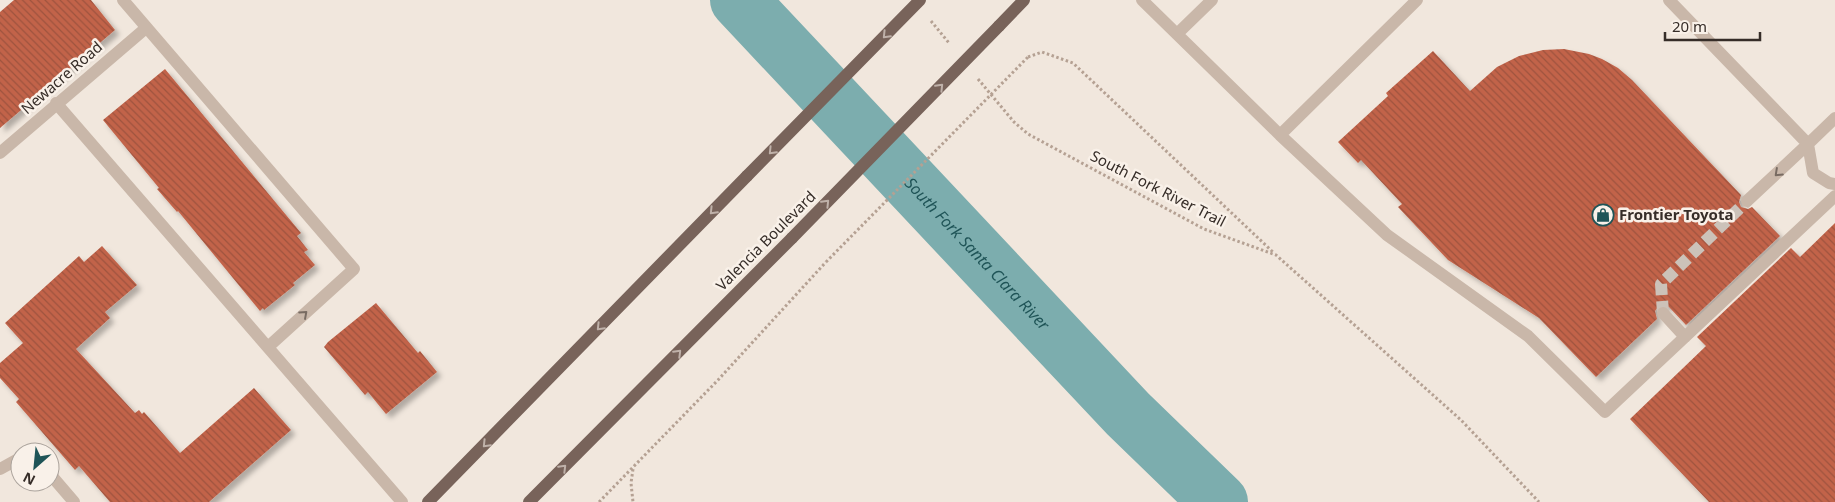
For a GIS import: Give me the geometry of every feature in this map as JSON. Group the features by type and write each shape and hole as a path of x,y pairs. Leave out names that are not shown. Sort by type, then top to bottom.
{"main road":[{"path":"428,502 920,0"},
{"name":"Valencia Boulevard","path":"529,502 792,238 1024,0"}],"street":[{"path":"123,0 354,269 268,347"},
{"path":"1142,0 1387,235 1528,336 1606,412 1835,196"},
{"path":"1178,33 1212,0"},
{"path":"1280,134 1416,0"},
{"path":"1669,0 1808,144 1812,173 1829,183 1835,184"},
{"name":"Newacre Road","path":"0,153 56,103 146,28"},
{"path":"56,103 402,502"},
{"path":"1747,202 1835,118"},
{"path":"1663,313 1685,337"},
{"path":"60,487 72,502"}],"path":[{"path":"926,15 951,46"},
{"path":"599,502 718,380 826,262 1028,57 1042,52 1073,63 1276,255"},
{"name":"South Fork River Trail","path":"976,76 1014,122 1028,134 1204,229 1276,255 1461,420 1539,502"},
{"path":"633,469 631,483 633,502"}],"building":[{"path":"14,0 91,0 115,30 0,128 0,12"},
{"name":"Frontier Toyota","path":"1564,49 1589,54 1602,59 1618,68 1632,80 1741,195 1739,202 1741,207 1748,209 1752,207 1780,236 1686,325 1669,307 1665,305 1658,307 1655,311 1657,319 1596,377 1539,318 1448,260 1398,207 1402,204 1361,160 1358,163 1338,142 1388,96 1386,93 1433,51 1470,91 1497,67 1519,56 1543,50"},
{"path":"165,69 301,233 297,236 308,250 304,252 315,265 293,283 295,285 264,310 263,308 260,311 178,211 157,189 159,188 103,120"},
{"path":"1835,223 1835,502 1709,502 1630,419 1706,346 1697,337 1791,248 1800,257"},
{"path":"102,246 137,285 105,312 110,318 76,349 135,413 139,410 142,414 144,412 180,453 254,388 291,430 209,502 110,502 79,466 75,470 60,453 60,442 51,442 16,402 19,399 0,378 0,363 23,343 5,323 79,256 84,262"},
{"path":"376,303 418,353 420,351 437,372 386,414 368,392 365,395 324,347"}],"waterway":[{"name":"South Fork Santa Clara River","path":"739,0 1128,414 1219,502"}],"tunnel":[{"path":"1663,313 1661,284 1747,201"}],"place":[{"name":"Frontier Toyota","path":"1603,215"}]}
